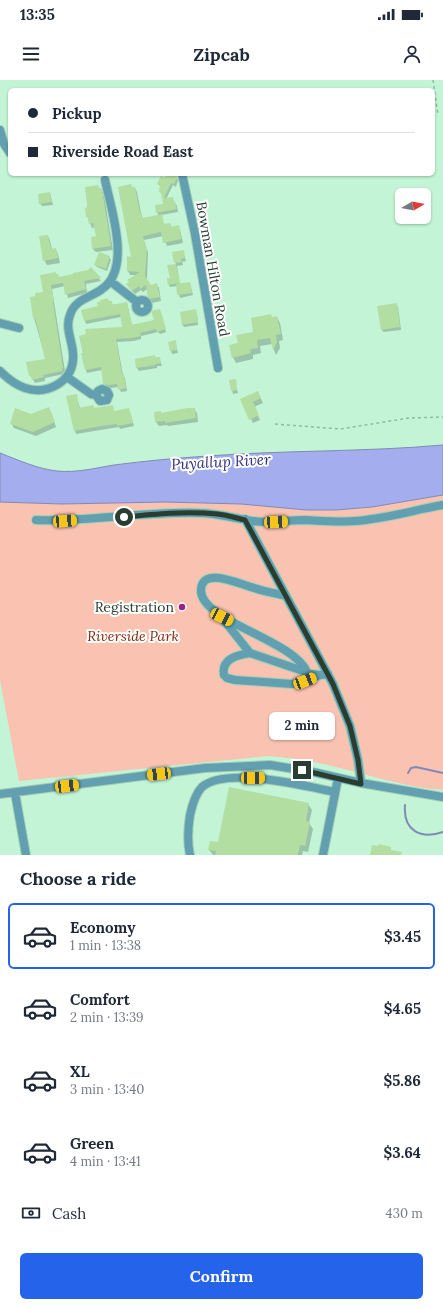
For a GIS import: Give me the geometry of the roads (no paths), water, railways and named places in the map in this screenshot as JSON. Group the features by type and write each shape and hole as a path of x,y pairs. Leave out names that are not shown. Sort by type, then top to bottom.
{"street":[{"path":"0,130 4,144 8,150"},
{"name":"Bowman Hilton Road","path":"182,176 195,234 218,368"},
{"path":"0,371 19,386 36,390 49,389 58,385 67,377 73,361 68,323 71,312 78,302 101,290 110,282 115,273 118,262 118,245 105,180"},
{"path":"110,282 137,302"},
{"path":"0,324 19,328"},
{"path":"67,377 90,394 96,395"},
{"path":"36,520 65,521 167,513 200,513 220,514 245,520 264,522 303,520 357,521 371,520 443,505"},
{"path":"245,520 286,596 350,726 358,760 361,784"},
{"path":"286,596 251,588 218,577 210,578 202,584 201,590 206,604 222,617 260,636 289,654 300,663 307,672"},
{"path":"222,617 250,654"},
{"path":"250,654 307,672 324,675 292,684 231,679 224,675 223,668 226,662 236,656 250,654"},
{"path":"0,794 205,768 270,765 361,784 443,796"},
{"path":"190,855 188,841 192,805 202,788 208,784 227,779 266,778 335,792"},
{"path":"323,855 338,778"},
{"path":"15,793 26,855"}],"water":[{"name":"Puyallup River","path":"443,445 443,495 372,507 336,510 307,510 241,504 165,502 62,504 0,502 0,453 43,468 57,471 71,471 137,462 237,454 384,449"}],"waterway":[{"path":"408,773 411,768 416,767 443,773"},
{"path":"405,805 407,821 410,827 415,831 420,834 427,835 443,832"}],"place":[{"name":"Registration","path":"182,607"}],"park label":[{"name":"Riverside Park","path":"133,636"}]}
